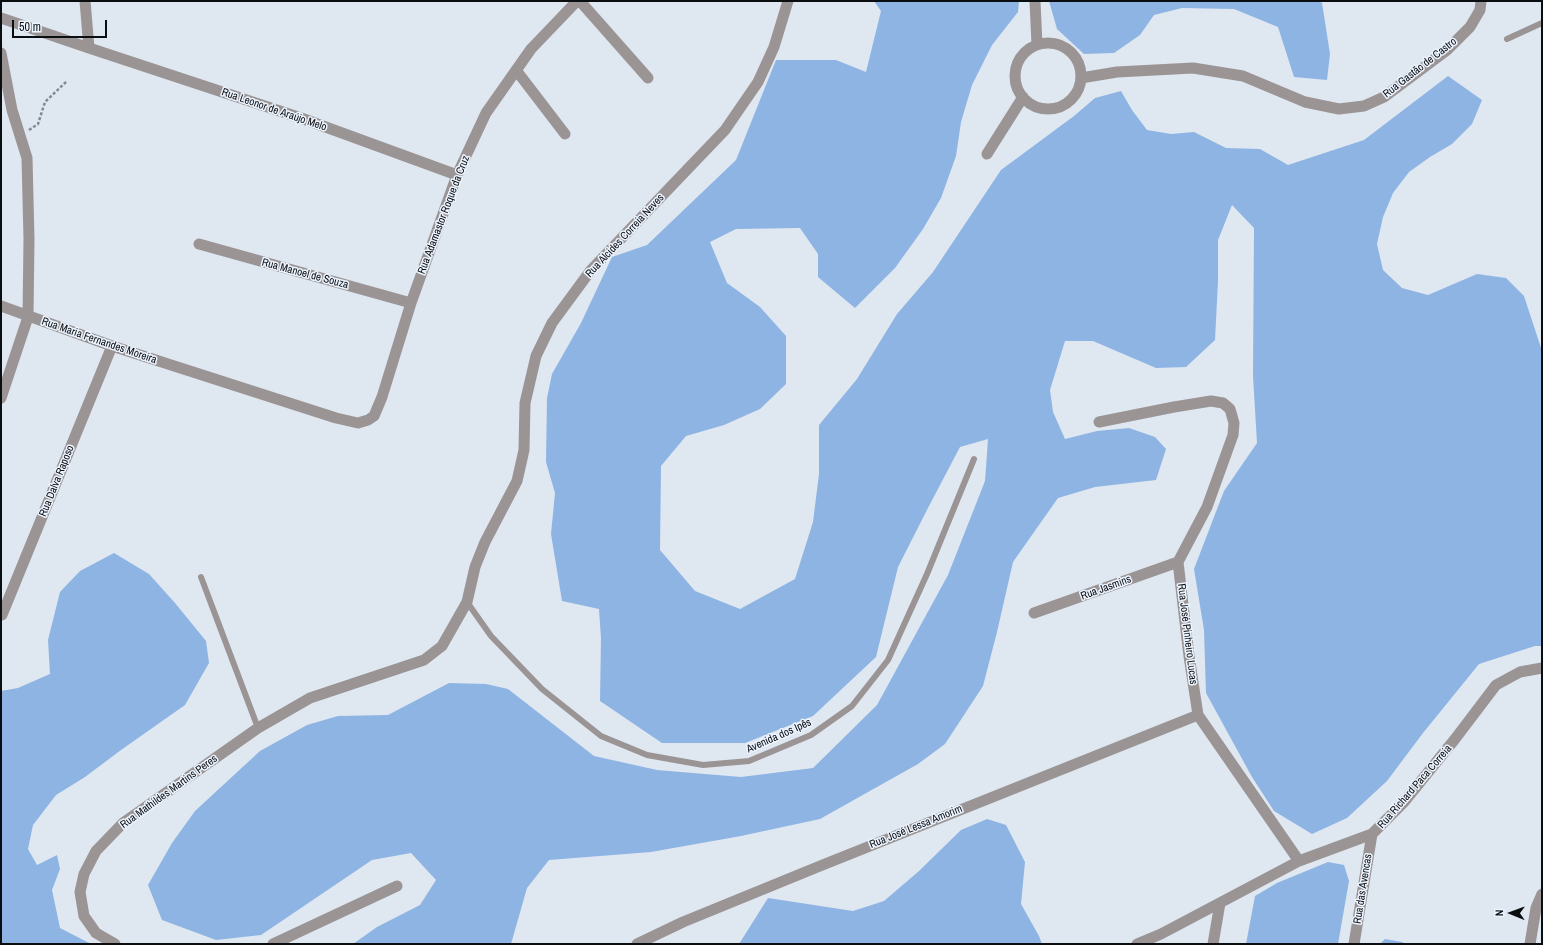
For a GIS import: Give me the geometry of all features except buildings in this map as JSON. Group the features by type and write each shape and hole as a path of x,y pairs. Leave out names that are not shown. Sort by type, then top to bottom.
{"street":[{"path":"85,1 90,48"},
{"name":"Rua Adamastor Roque da Cruz","path":"358,423 368,420 374,416 382,397 411,303 457,175 486,113 531,49 577,1"},
{"path":"580,1 648,78"},
{"name":"Rua Alcides Correia Neves","path":"467,602 475,567 485,542 517,481 524,450 526,403 536,356 552,323 591,270 684,175 725,130 758,82 774,47 788,1"},
{"path":"1035,1 1037,45"},
{"name":"Rua Gastão de Castro","path":"1081,78 1117,72 1193,68 1244,76 1305,102 1339,108 1364,106 1384,97 1447,50 1470,27 1480,10 1481,1"},
{"name":"Rua Leonor de Araújo Melo","path":"1,18 301,118 457,175"},
{"path":"1047,43 1058,44 1067,49 1075,57 1080,67 1081,78 1078,89 1072,98 1064,105 1053,109 1042,108 1031,104 1023,97 1015,78 1016,68 1020,58 1028,50 1037,45 1047,43"},
{"name":"Rua Maria Fernandes Moreira","path":"1,53 12,110 27,158 29,179 28,317 112,346 336,418 358,423"},
{"path":"516,70 565,134"},
{"path":"987,154 1023,97"},
{"name":"Rua Manoel de Souza","path":"199,244 411,303"},
{"path":"1,306 28,317 1,398"},
{"name":"Rua Dalva Raposo","path":"2,615 112,346"},
{"path":"1099,422 1211,401 1223,403 1230,409 1234,423 1233,435 1207,507 1178,562"},
{"name":"Rua Jasmins","path":"1034,613 1178,562"},
{"name":"Rua José Pinheiro Lucas","path":"1178,562 1189,656 1198,715 1299,861"},
{"name":"Rua Mathildes Martins Peres","path":"116,944 96,933 84,916 80,892 84,874 96,850 123,823 258,728 310,698 424,660 442,646 467,602"},
{"name":"Rua Richard Paca Correia","path":"1137,944 1160,939 1220,903 1299,861 1372,834 1404,802 1455,740 1496,685 1520,672 1542,668"},
{"name":"Rua José Lessa Amorim","path":"637,944 682,922 805,871 1198,715"},
{"name":"Rua das Avencas","path":"1354,944 1372,834"},
{"path":"273,944 397,886"},
{"path":"1530,944 1536,908 1542,894"},
{"path":"1213,944 1220,903"}],"lane":[{"path":"1507,39 1542,23"},
{"name":"Avenida dos Ipês","path":"467,602 491,636 542,690 601,736 647,755 703,765 748,761 811,735 852,706 888,660 927,574 974,459"},
{"path":"201,577 258,728"}],"path":[{"path":"20,135 38,124 45,102 67,81"}],"shaded area":[{"path":"874,1 1019,1 1018,12 992,45 972,85 961,122 956,156 941,198 923,229 895,268 855,308 818,277 818,254 800,228 736,229 710,242 727,283 760,307 786,336 786,384 760,409 724,425 686,436 661,466 660,550 695,591 740,609 795,579 813,522 819,474 819,425 857,379 897,314 933,272 1001,170 1074,116 1095,98 1121,91 1132,110 1147,130 1171,134 1194,132 1226,148 1260,149 1288,165 1364,140 1448,76 1482,100 1472,124 1452,144 1409,172 1393,193 1383,217 1377,244 1383,270 1402,288 1428,295 1477,274 1506,278 1524,296 1542,351 1542,646 1535,646 1479,664 1423,733 1387,781 1347,818 1312,834 1274,811 1252,777 1206,693 1204,630 1194,569 1224,491 1257,443 1253,376 1254,228 1232,205 1218,240 1218,281 1215,340 1186,367 1156,368 1093,341 1065,341 1050,390 1053,412 1065,439 1097,431 1129,428 1155,437 1166,449 1156,480 1095,487 1058,498 1013,562 983,686 945,744 918,764 820,819 741,836 651,852 549,860 527,888 511,944 353,944 377,927 420,905 436,880 411,853 372,860 261,935 216,940 162,920 148,885 172,843 195,811 260,751 307,725 338,716 388,715 449,683 486,684 508,689 594,756 657,770 741,777 813,768 877,705 948,575 985,481 988,439 960,447 929,506 898,567 876,657 813,716 745,743 662,743 600,701 601,639 599,609 562,601 551,534 555,493 546,462 547,398 552,374 581,323 612,257 647,245 736,160 776,60 836,60 866,72 881,11"},
{"path":"1049,1 1319,1 1322,3 1330,54 1327,80 1294,77 1278,27 1234,9 1182,8 1154,15 1140,35 1114,53 1084,54 1057,29"},
{"path":"114,553 149,574 175,603 206,641 209,663 185,705 85,777 56,795 33,825 28,849 37,865 57,855 60,869 52,890 60,928 91,944 1,944 1,691 18,688 50,674 48,640 60,592 80,571"},
{"path":"987,819 1006,825 1025,862 1021,904 1042,944 739,944 768,898 853,911 884,901 919,871 961,830"},
{"path":"1328,862 1344,865 1349,881 1338,944 1246,944 1255,896 1277,883"},
{"path":"1385,939 1402,942 1406,944 1380,944"}]}
